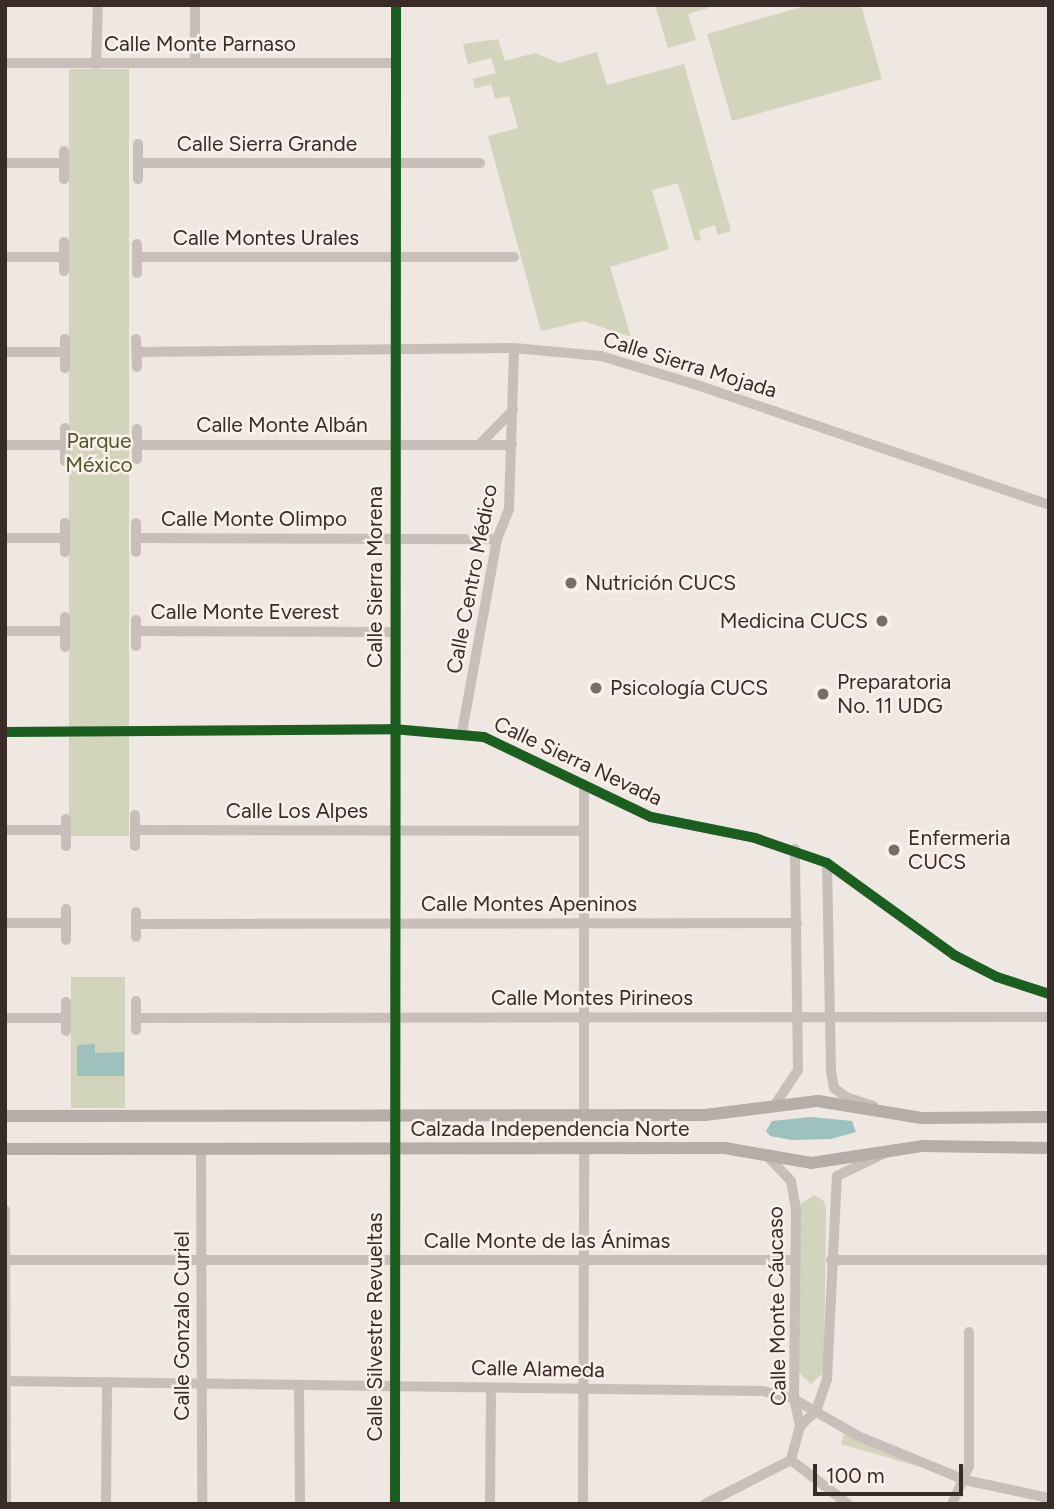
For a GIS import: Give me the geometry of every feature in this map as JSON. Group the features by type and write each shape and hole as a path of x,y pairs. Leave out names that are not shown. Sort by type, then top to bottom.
{"main road":[{"name":"Calzada Independencia Norte","path":"5,1116 393,1118 705,1115 833,1102 885,1115 1049,1116"},
{"name":"Calzada Independencia Norte","path":"5,1149 725,1148 811,1163 888,1150 1049,1148"}],"street":[{"path":"96,64 98,5"},
{"path":"195,5 195,63"},
{"name":"Calle Sierra Morena","path":"393,1148 396,5"},
{"name":"Calle Monte Parnaso","path":"5,63 396,63"},
{"path":"138,144 138,179"},
{"path":"64,151 64,179"},
{"path":"5,163 64,163"},
{"name":"Calle Sierra Grande","path":"138,163 480,163"},
{"path":"64,242 64,271"},
{"path":"137,244 137,273"},
{"path":"5,257 64,257"},
{"name":"Calle Montes Urales","path":"137,257 514,257"},
{"path":"65,339 65,368"},
{"path":"136,339 137,367"},
{"name":"Calle Sierra Mojada","path":"137,352 395,352 514,348 601,356 694,384 1049,505"},
{"name":"Calle Centro Médico","path":"462,732 497,539 509,509 514,348"},
{"path":"5,352 65,352"},
{"path":"479,445 513,410"},
{"path":"65,428 65,461"},
{"path":"137,429 137,459"},
{"path":"5,445 65,445"},
{"name":"Calle Monte Albán","path":"137,445 512,445"},
{"path":"65,523 65,552"},
{"path":"136,523 136,552"},
{"path":"5,538 65,538"},
{"name":"Calle Monte Olimpo","path":"136,538 497,539"},
{"path":"65,617 65,647"},
{"name":"Calle Monte Everest","path":"136,646 136,626 395,632"},
{"path":"5,631 65,631"},
{"name":"Calle Sierra Nevada","path":"5,732 393,729 462,732 506,744 584,789 651,817 795,849 827,863 954,955 997,977 1049,995"},
{"path":"584,789 584,1116"},
{"path":"135,815 135,846"},
{"path":"5,830 66,825 66,846"},
{"name":"Calle Los Alpes","path":"135,830 584,831"},
{"path":"774,1106 798,1070 795,849"},
{"path":"827,863 827,1017 834,1088 885,1115"},
{"path":"66,909 66,940"},
{"path":"136,912 136,937"},
{"path":"5,923 66,923"},
{"name":"Calle Montes Apeninos","path":"136,923 797,923"},
{"path":"136,1001 136,1030"},
{"path":"66,1002 66,1031"},
{"name":"Calle Montes Pirineos","path":"136,1017 1049,1017"},
{"path":"5,1018 66,1018"},
{"name":"Calle Silvestre Revueltas","path":"393,1148 396,1490 403,1504"},
{"name":"Calle Gonzalo Curiel","path":"201,1149 202,1504"},
{"path":"583,1504 584,1149"},
{"name":"Calle Monte Cáucaso","path":"800,1426 817,1411 827,1378 837,1177 888,1150"},
{"name":"Calle Monte Cáucaso","path":"765,1156 778,1164 794,1191 794,1399 800,1426 791,1460"},
{"path":"5,1210 6,1504"},
{"name":"Calle Monte de las Ánimas","path":"6,1260 796,1260"},
{"path":"831,1260 1049,1260"},
{"path":"952,1504 965,1480 969,1332"},
{"name":"Calle Alameda","path":"6,1381 762,1391 794,1399 858,1436 965,1480 1049,1498"},
{"path":"106,1504 107,1382"},
{"path":"299,1385 300,1504"},
{"path":"490,1504 491,1388"},
{"path":"705,1504 727,1499 791,1460 848,1504"},
{"path":"395,1504 396,1490"}],"green space":[{"path":"655,5 718,5 688,14 696,40 668,48"},
{"path":"809,5 861,5 882,79 732,121 707,34"},
{"path":"498,39 505,61 535,53 559,63 597,52 607,85 684,64 731,231 718,235 715,225 699,230 701,240 695,241 678,183 652,190 669,249 610,267 631,337 583,321 541,331 488,136 518,128 509,96 495,99 491,84 475,89 473,79 496,73 491,58 468,64 463,44"},
{"name":"Parque México","path":"69,69 129,69 129,836 69,836"},
{"path":"71,977 125,977 125,1108 71,1108"},
{"path":"814,1195 824,1201 826,1210 824,1372 811,1384 798,1372 799,1205"},
{"path":"844,1434 920,1467 841,1444"}],"water":[{"path":"95,1044 95,1053 124,1052 124,1076 77,1076 77,1045"},
{"path":"811,1117 852,1121 856,1132 831,1139 792,1140 770,1136 766,1131 772,1121"}],"cycle path":[{"path":"395,1504 396,5"},
{"path":"5,732 393,729 484,737 651,817 755,838 827,863 954,955 997,977 1049,994"}],"place":[{"name":"Nutrición CUCS","path":"571,583"},
{"name":"Medicina CUCS","path":"882,621"},
{"name":"Psicología CUCS","path":"596,688"},
{"name":"Preparatoria No. 11 UDG","path":"823,694"},
{"name":"Enfermeria CUCS","path":"894,850"}]}
